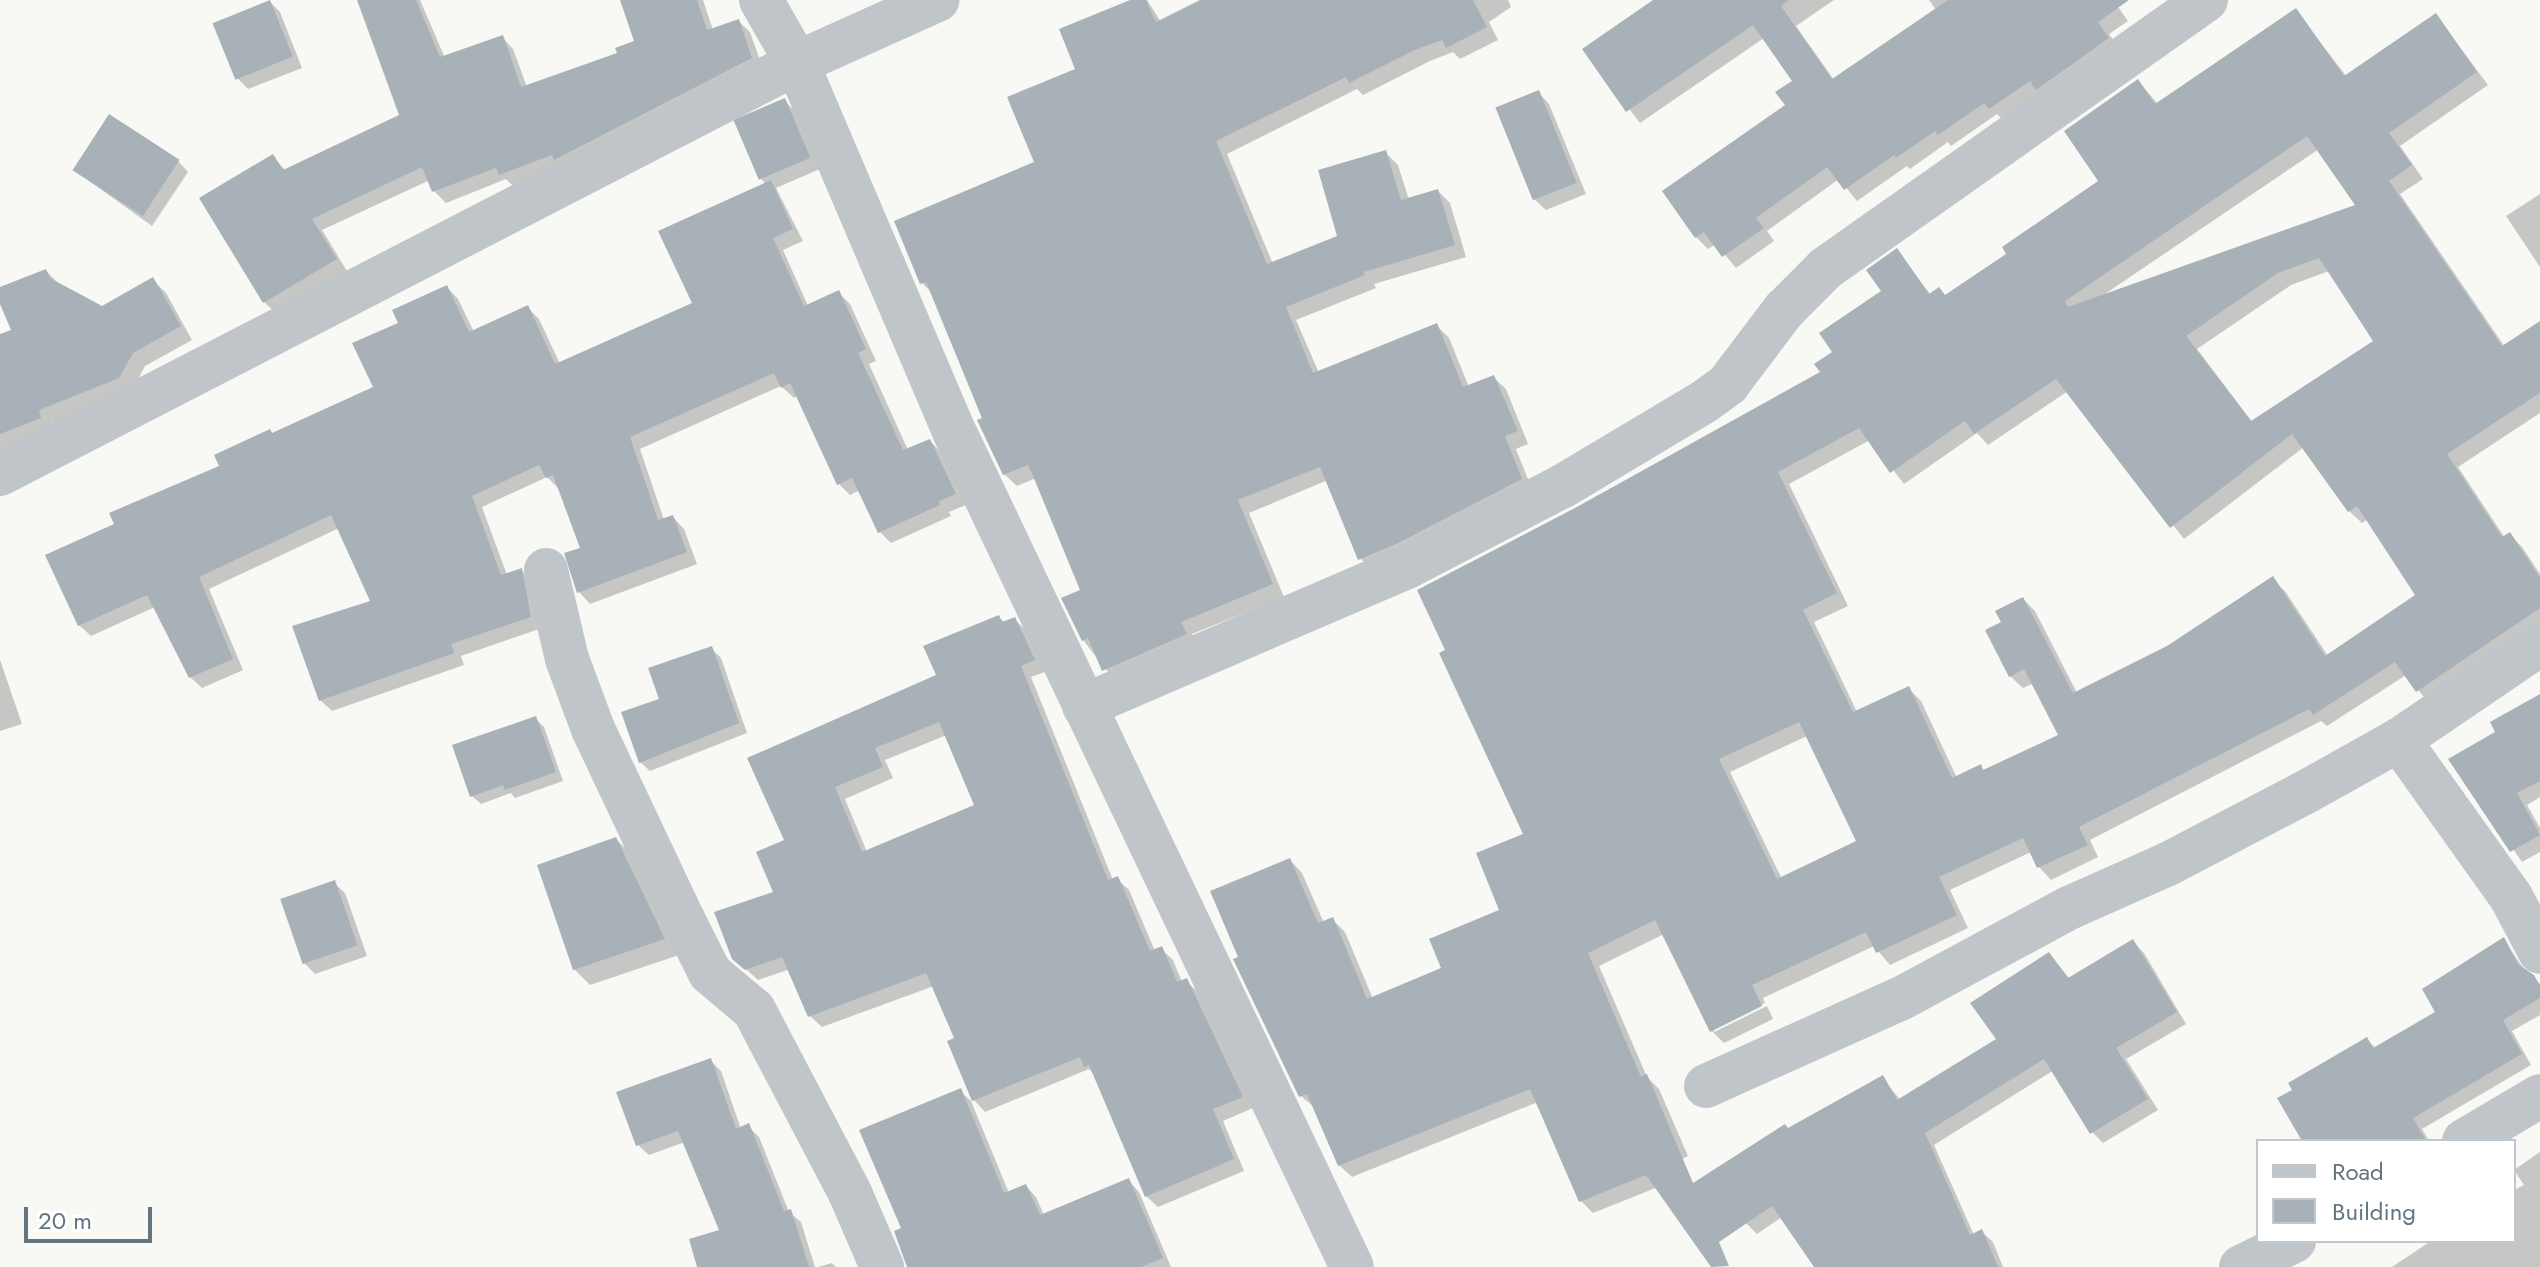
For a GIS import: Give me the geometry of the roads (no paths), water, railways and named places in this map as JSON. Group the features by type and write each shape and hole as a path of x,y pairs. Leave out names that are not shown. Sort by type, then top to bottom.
{"street":[{"path":"761,0 797,63 956,435 1352,1267"},
{"path":"0,474 797,63 937,0"},
{"path":"1084,706 1409,566 1563,486 1705,401 1728,384 1784,310 1826,268 2206,0"},
{"path":"546,570 567,659 593,729 683,919 710,973 754,1010 850,1193 882,1267"},
{"path":"1706,1086 1900,999 2069,908 2195,850 2399,740 2540,644"},
{"path":"2399,740 2511,897 2540,952"},
{"path":"2467,1139 2540,1096"},
{"path":"2241,1267 2290,1243"}]}
